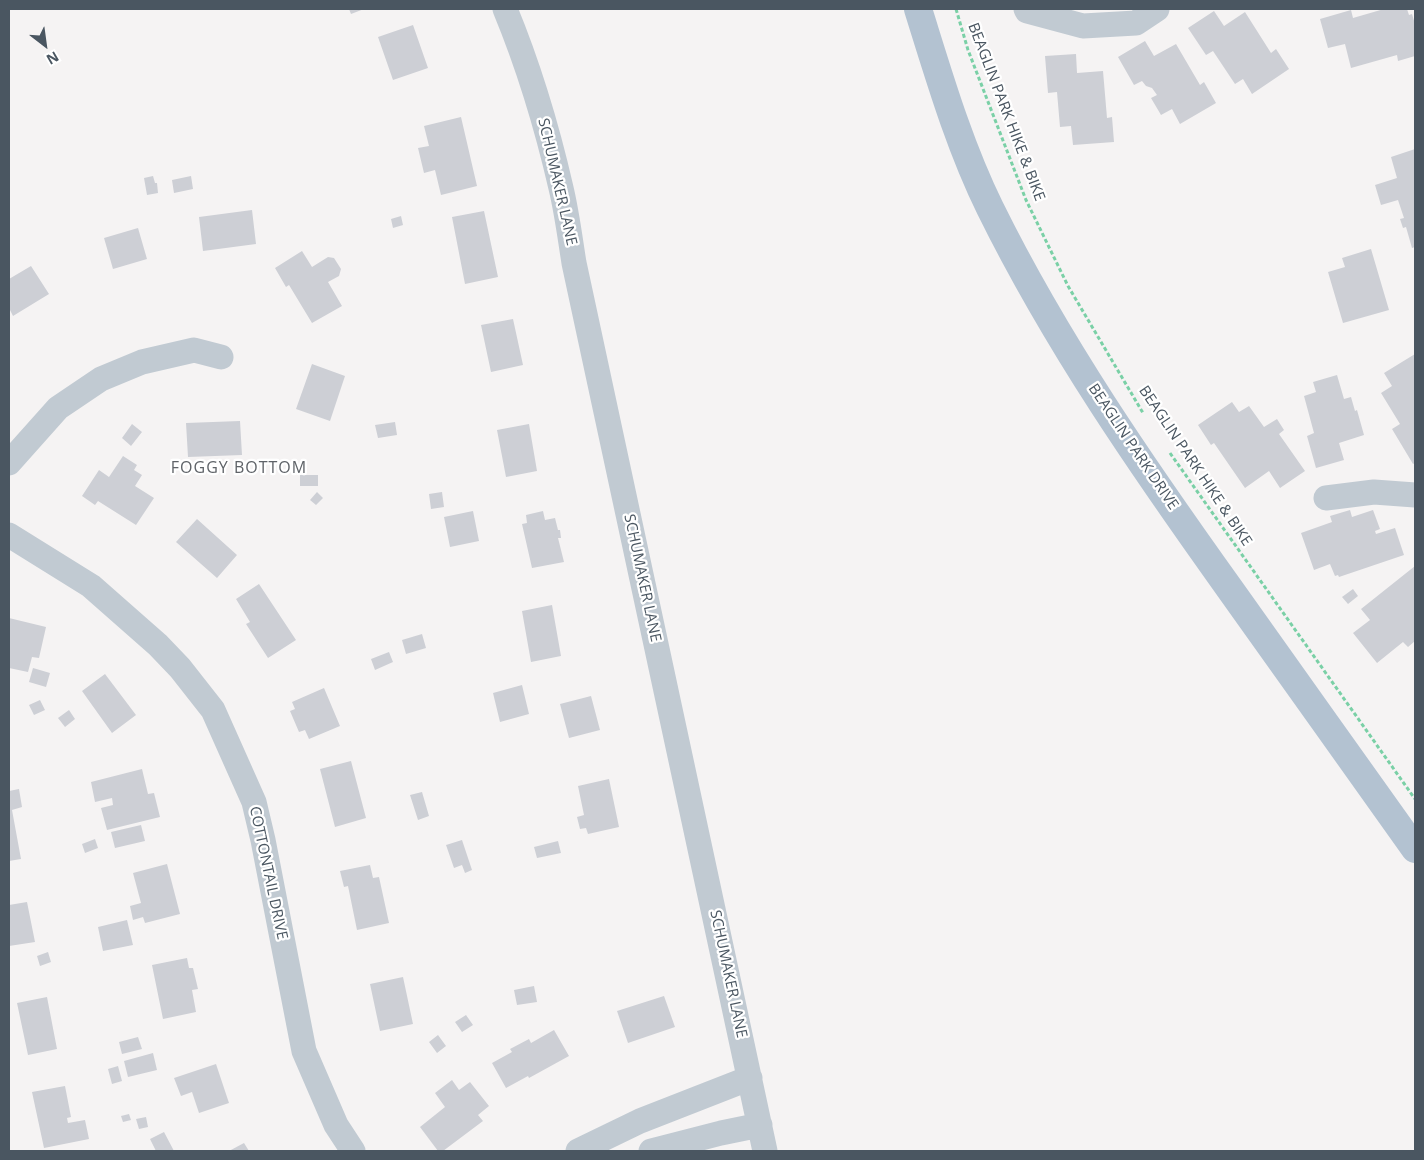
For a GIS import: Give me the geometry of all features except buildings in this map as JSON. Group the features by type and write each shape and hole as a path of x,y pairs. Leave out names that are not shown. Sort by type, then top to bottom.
{"main road":[{"name":"BEAGLIN PARK DRIVE","path":"918,9 960,137 989,206 1035,293 1115,423 1197,544 1415,849"}],"street":[{"name":"SCHUMAKER LANE","path":"505,9 522,50 544,119 562,189 578,282 765,1151"},
{"path":"1026,9 1027,11 1083,26 1136,23 1157,9"},
{"path":"9,464 58,408 101,379 142,362 194,350 220,357"},
{"path":"1326,498 1374,492 1415,496"},
{"name":"COTTONTAIL DRIVE","path":"9,535 91,586 180,668 214,710 254,802 304,1051 336,1126 353,1151"},
{"path":"578,1151 640,1121 750,1078"},
{"path":"651,1151 760,1125"}],"path":[{"name":"BEAGLIN PARK HIKE & BIKE","path":"956,9 968,50 1026,200 1068,286 1145,416"},
{"name":"BEAGLIN PARK HIKE & BIKE","path":"1166,448 1415,799"}],"district":[{"name":"FOGGY BOTTOM","path":"239,468"}]}
